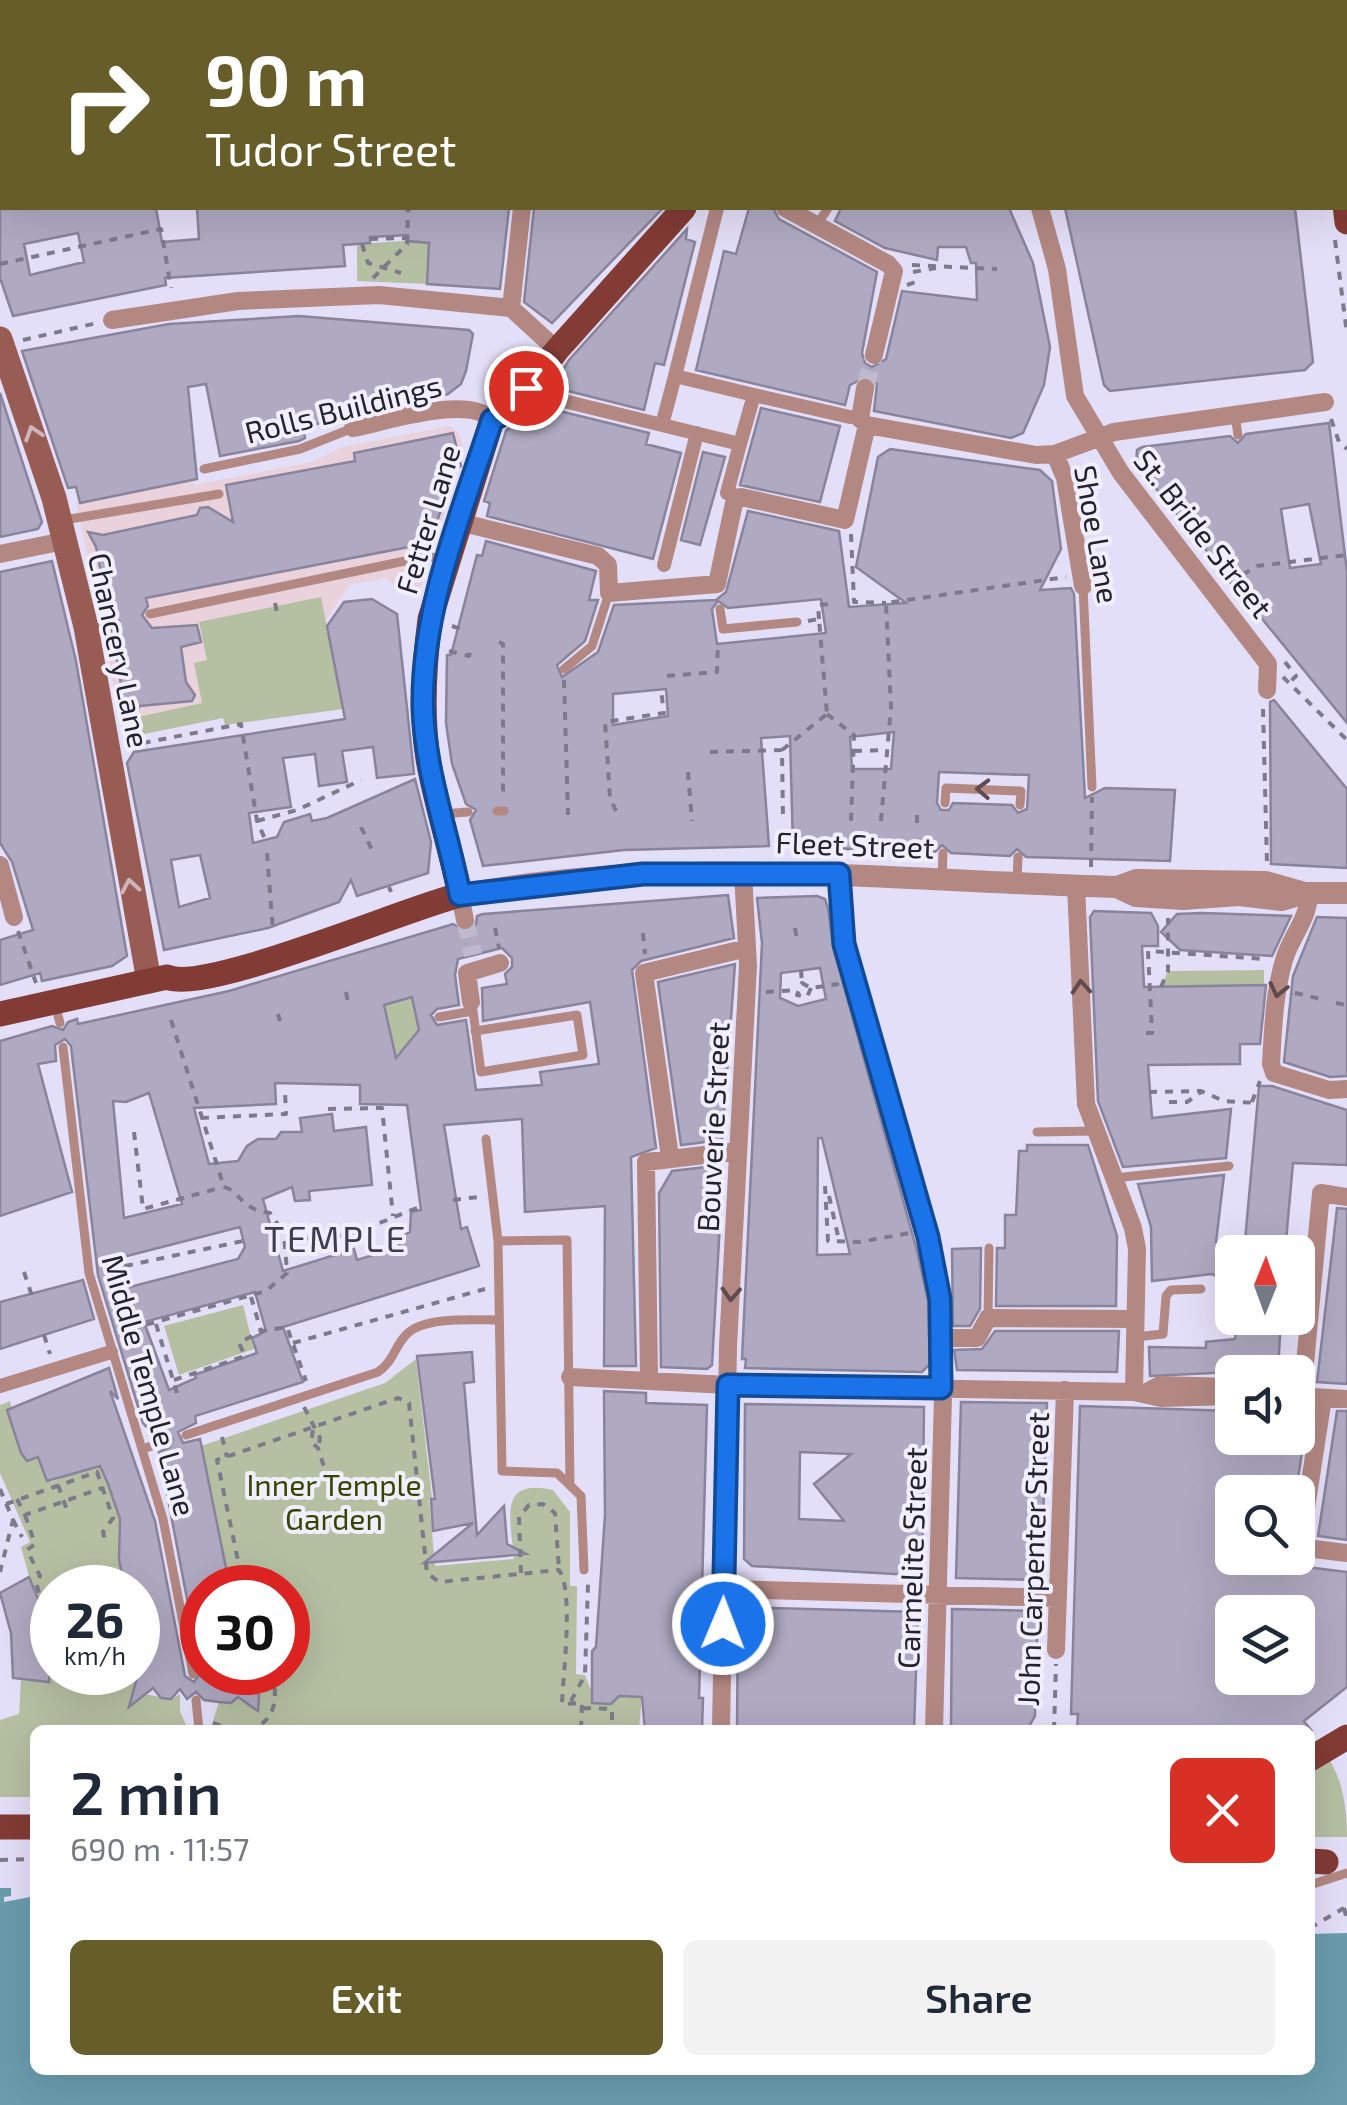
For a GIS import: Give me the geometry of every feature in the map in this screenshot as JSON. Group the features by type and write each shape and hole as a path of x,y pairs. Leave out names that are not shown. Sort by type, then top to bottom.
{"main road":[{"name":"Fetter Lane","path":"462,908 423,707 430,619 459,522 492,420 510,410 556,350 682,210"},
{"name":"Chancery Lane","path":"11,340 62,530 99,625 158,979"},
{"name":"Fleet Street","path":"0,1014 57,1012 158,979 177,981 221,972 332,940 356,927 462,908"},
{"path":"1315,1756 1347,1738"},
{"path":"0,1827 30,1827"}],"street":[{"path":"511,308 522,210"},
{"path":"662,425 716,210"},
{"path":"789,210 888,264 894,271 874,355"},
{"name":"Shoe Lane","path":"1041,210 1057,269 1071,382 1096,437 1055,454 1065,478 1078,581"},
{"path":"112,320 175,308 316,295 379,294 511,308 556,350"},
{"path":"675,376 980,447 1055,454"},
{"path":"754,394 727,493 846,522 858,421 866,388"},
{"path":"535,394 740,444"},
{"path":"1096,437 1235,412 1324,402"},
{"name":"Rolls Buildings","path":"353,428 460,407 485,412 492,420"},
{"path":"664,565 697,433"},
{"name":"St. Bride Street","path":"1096,437 1268,664 1267,690"},
{"path":"459,522 598,556 608,565 609,593 718,590 734,503 741,497"},
{"path":"0,554 62,530"},
{"path":"0,865 14,916"},
{"name":"Fleet Street","path":"462,908 594,878 743,872 1017,884 1083,878 1136,896 1184,899 1239,896 1282,900 1307,893 1347,893"},
{"name":"Bouverie Street","path":"721,1725 728,1385 747,948 743,872"},
{"name":"Carmelite Street","path":"839,874 844,944 928,1237 940,1299 934,1725"},
{"path":"1083,878 1086,1104 1136,1249 1139,1392"},
{"path":"1307,893 1309,906 1284,961 1265,1077 1347,1090"},
{"path":"670,1157 641,1005 647,968 747,948"},
{"path":"472,1006 466,972 475,961 500,963"},
{"path":"648,1378 645,1166 650,1160 738,1151"},
{"path":"1304,1355 1322,1194 1347,1196"},
{"path":"940,1338 977,1338 988,1318 1135,1328"},
{"path":"0,1386 110,1352"},
{"path":"570,1377 728,1385 1215,1396"},
{"path":"1139,1392 1160,1385 1215,1387"},
{"name":"John Carpenter Street","path":"1056,1650 1065,1390"},
{"path":"1315,1397 1347,1400"},
{"path":"1310,1475 1322,1398"},
{"path":"1315,1549 1347,1553"},
{"path":"724,1589 1058,1598"}],"lane":[{"path":"817,225 827,210"},
{"path":"1235,412 1238,435"},
{"name":"Rolls Buildings","path":"204,469 300,449 353,428"},
{"path":"62,530 219,494"},
{"path":"150,614 430,556 447,561"},
{"name":"Shoe Lane","path":"1078,581 1092,787"},
{"path":"564,668 592,646 609,593"},
{"path":"720,609 723,629 798,622"},
{"path":"945,803 946,788 1022,791 1020,806"},
{"path":"442,814 468,812"},
{"path":"942,879 943,853"},
{"path":"1017,884 1018,856"},
{"path":"439,1016 472,1006 482,1072 583,1055 578,1015"},
{"path":"475,1031 591,1012"},
{"name":"Middle Temple Lane","path":"62,1047 84,1250 110,1352 163,1518 180,1604"},
{"path":"1037,1132 1096,1131"},
{"path":"486,1139 498,1241 502,1471 557,1473 581,1496 584,1570"},
{"path":"1114,1178 1229,1166"},
{"path":"498,1241 567,1240 570,1485"},
{"path":"988,1318 990,1248"},
{"path":"1135,1328 1163,1334 1166,1296 1172,1290 1201,1289"},
{"path":"186,1435 389,1364 402,1338 414,1327 498,1320"},
{"path":"142,1449 165,1441"},
{"path":"196,1700 199,1724"}],"path":[{"path":"373,277 407,244 408,210"},
{"path":"1342,218 1347,334"},
{"path":"0,264 160,230 172,288"},
{"path":"370,239 407,238"},
{"path":"362,244 368,263 380,270 401,273"},
{"path":"897,264 996,269"},
{"path":"898,272 932,272 936,268"},
{"path":"11,340 112,320"},
{"path":"1324,402 1339,442 1347,449"},
{"path":"846,522 854,602"},
{"path":"1228,582 1257,566 1347,555"},
{"path":"846,603 886,603 1078,581"},
{"path":"960,592 961,583"},
{"path":"881,821 891,707 886,603"},
{"path":"275,604 278,617"},
{"path":"830,604 818,605 827,714 854,734 851,822"},
{"path":"798,622 819,619"},
{"path":"443,624 463,630"},
{"path":"667,676 717,672 716,648 723,629"},
{"path":"499,642 503,644 497,650 500,811"},
{"path":"440,649 469,656 472,647"},
{"name":"St. Bride Street","path":"1268,664 1347,740"},
{"path":"564,668 568,815"},
{"path":"616,811 610,798 605,722 664,713 661,690"},
{"path":"1267,690 1263,708 1267,851"},
{"path":"710,752 782,750 827,714"},
{"path":"117,748 241,724 257,821 265,839"},
{"path":"782,750 784,820"},
{"path":"854,751 886,750"},
{"path":"688,772 692,820"},
{"path":"257,821 296,810 361,780"},
{"path":"1083,878 1092,804"},
{"path":"917,811 917,823"},
{"path":"362,827 372,850 376,850"},
{"path":"266,853 273,931"},
{"path":"1161,987 1168,971 1168,906"},
{"path":"14,916 35,982"},
{"path":"795,928 797,939"},
{"path":"643,934 647,968"},
{"path":"1162,1032 1149,1033 1148,952 1263,959"},
{"path":"755,992 796,990 802,983 801,970"},
{"path":"802,983 811,988 837,984"},
{"path":"796,990 797,995 807,997 811,988"},
{"path":"1285,991 1325,1000"},
{"path":"346,992 348,1002"},
{"path":"1336,1003 1347,1005"},
{"path":"171,1020 224,1187"},
{"path":"1149,1092 1202,1092 1224,1101 1254,1102 1265,1077"},
{"path":"200,1118 286,1114 284,1091"},
{"path":"1169,1102 1187,1102 1202,1092"},
{"path":"328,1109 382,1108 393,1216"},
{"path":"134,1132 144,1209 224,1187 232,1189 256,1218"},
{"path":"818,1197 826,1191"},
{"path":"826,1191 828,1241 858,1242 914,1232"},
{"path":"826,1191 838,1236"},
{"path":"453,1200 491,1196"},
{"path":"273,1234 284,1231 312,1239 423,1206"},
{"path":"131,1329 266,1291 273,1279 287,1274 284,1231 270,1213 254,1211"},
{"path":"125,1266 244,1241"},
{"path":"24,1272 32,1296"},
{"path":"293,1342 499,1285"},
{"path":"251,1295 262,1331"},
{"path":"156,1324 177,1393"},
{"path":"174,1380 244,1356 240,1343 262,1331 288,1328 313,1430 311,1442 318,1448 326,1473"},
{"path":"44,1335 54,1367"},
{"path":"238,1565 217,1460 398,1398 409,1403 427,1572 439,1582 558,1570"},
{"path":"218,1425 227,1456"},
{"path":"6,1504 97,1472 113,1518 103,1532 106,1544"},
{"path":"58,1486 68,1513"},
{"path":"24,1515 102,1488"},
{"path":"0,1489 22,1537"},
{"path":"17,1500 35,1544 27,1550 34,1565"},
{"path":"521,1573 519,1518 529,1505 543,1504 555,1512 558,1570 563,1576 562,1704 582,1703 581,1725"},
{"path":"0,1572 13,1520"},
{"path":"570,1703 585,1674 584,1570"},
{"name":"John Carpenter Street","path":"1054,1725 1056,1650"},
{"path":"262,1725 273,1712 277,1695"},
{"path":"582,1708 612,1709 612,1725"},
{"path":"0,1860 30,1859"},
{"path":"1315,1925 1345,1908 1347,1920"}],"shaded area":[{"path":"450,426 459,433 464,451 420,590 395,587 387,578 349,585 326,620 329,638 223,718 124,738 76,501 192,478 194,485 311,462 342,447"}],"green space":[{"path":"429,243 427,284 357,281 357,244"},
{"path":"321,597 343,709 225,725 223,718 124,738 120,721 202,703 194,663 207,660 199,622"},
{"path":"1264,970 1264,985 1161,987 1168,971"},
{"path":"412,997 419,1030 398,1063 380,1001"},
{"path":"243,1305 254,1349 179,1375 164,1326"},
{"name":"Inner Temple Garden","path":"416,1359 432,1498 429,1499 435,1566 514,1559 510,1517 515,1496 535,1488 553,1490 570,1512 570,1586 577,1586 576,1674 585,1675 593,1695 642,1694 639,1725 212,1725 219,1702 258,1702 258,1695 310,1695 310,1565 225,1565 201,1446 385,1383"},
{"path":"10,1401 21,1452 28,1461 42,1456 51,1482 99,1463 120,1519 123,1565 30,1565 30,1580 21,1547 30,1542 0,1473 0,1405"},
{"path":"21,1680 30,1681 30,1695 150,1695 171,1699 180,1694 180,1711 186,1725 30,1725 30,1797 0,1797 0,1720 19,1714"},
{"path":"1326,1755 1336,1774 1343,1794 1347,1837 1315,1837 1315,1765"}],"water":[{"path":"0,1888 11,1888 11,1896 4,1897 4,1902 30,1897 30,2075 1315,2075 1315,1934 1347,1933 1347,2105 0,2105"}],"building":[{"path":"0,210 156,210 162,242 199,239 197,210 509,210 500,289 427,284 429,243 408,241 408,235 370,237 370,243 343,245 345,266 165,278 166,285 13,316 0,278","holes":["78,233 84,262 30,275 24,244"]},
{"path":"534,210 661,210 552,323 524,302"},
{"path":"748,210 774,210 779,219 877,272 862,353 865,363 872,367 886,359 902,291 977,300 976,263 971,263 966,247 938,247 937,260 885,248 835,221 840,210 1010,210 1033,263 1050,347 1044,385 1023,433 1011,438 874,411 877,384 868,376 850,385 845,405 696,370 724,251 736,254"},
{"path":"1065,210 1295,210 1313,362 1305,370 1110,391 1104,385"},
{"path":"687,229 686,239 695,242 664,365 655,363 644,410 552,387 569,360"},
{"path":"299,316 469,330 473,334 466,371 461,384 448,394 303,427 305,438 299,441 220,456 206,384 188,387 197,479 80,503 76,487 68,488 22,351 169,324"},
{"path":"0,393 42,522 38,529 0,537"},
{"path":"535,405 649,433 646,444 681,453 653,559 487,516 490,503 484,501 506,431"},
{"path":"761,408 840,426 820,502 740,485"},
{"path":"1329,423 1347,572 1347,723 1136,464 1137,450 1142,447 1230,436 1238,443 1246,434","holes":["1309,504 1321,564 1290,568 1281,509"]},
{"path":"453,433 461,466 455,470 433,533 424,544 146,598 148,606 142,615 152,628 197,625 201,642 181,647 186,682 195,695 192,701 140,706 135,715 125,709 112,630 119,621 109,614 96,547 88,532 103,535 197,515 200,508 208,507 233,522 226,485 355,461 354,453"},
{"path":"890,449 1040,470 1052,481 1061,549 1040,590 1071,588 1074,594 1085,798 1105,788 1175,790 1170,861 1026,857 1017,849 1010,856 951,853 942,845 935,852 793,847 790,736 761,738 769,846 624,850 483,866 470,820 476,810 466,804 452,764 446,723 447,655 451,655 477,555 482,556 486,541 596,571 589,600 598,600 585,641 557,665 562,677 598,652 614,605 716,600 726,592 748,511 839,531 849,607 906,603 856,567 878,457","holes":["821,599 826,633 717,644 712,609 718,601 728,608","666,689 668,716 613,725 613,694","894,732 891,769 852,769 850,737","939,772 1029,775 1027,809 1018,813 1012,805 953,803 949,810 941,810 937,803"]},
{"path":"703,452 725,457 700,545 681,540"},
{"path":"52,561 76,661 127,956 112,966 42,981 40,973 0,985 0,940 33,930 12,862 0,843 0,572"},
{"path":"372,599 397,614 414,774 377,778 373,747 342,751 347,782 319,786 315,754 283,758 291,807 249,813 253,843 277,837 284,822 310,814 312,821 327,818 415,779 431,842 428,873 357,896 351,880 339,902 268,928 164,950 127,763 134,752 345,719 327,626 344,602","holes":["200,855 210,898 179,907 171,860"]},
{"path":"1274,700 1347,789 1347,868 1271,864 1270,702"},
{"path":"728,895 734,938 641,961 632,970 656,1148 631,1157 636,1366 604,1366 605,1206 525,1212 522,1119 444,1125 461,1229 467,1227 479,1266 283,1327 303,1382 195,1416 196,1423 178,1432 183,1443 200,1439 225,1565 181,1565 159,1452 170,1447 173,1439 167,1433 155,1436 143,1423 98,1275 71,1046 65,1039 55,1045 56,1061 38,1064 72,1192 0,1216 0,1041 52,1026 63,1030 68,1022 77,1019 78,1024 229,991 453,924 468,932 476,925 477,916","holes":["502,948 512,958 512,967 505,974 507,984 482,988 483,1021 590,1002 599,1064 540,1072 542,1085 476,1090 466,1020 437,1025 431,1015 437,1009 459,1005 455,975 458,959","412,997 419,1030 396,1058 384,1005","275,1083 360,1085 360,1104 407,1105 421,1210 411,1212 410,1232 397,1236 400,1247 357,1260 354,1249 283,1271 263,1199 292,1187 295,1201 310,1200 309,1191 372,1185 366,1127 334,1131 332,1114 300,1118 302,1132 281,1132 276,1139 258,1139 247,1146 238,1161 209,1164 194,1108 276,1104","149,1093 182,1204 124,1218 113,1101 126,1102","240,1227 245,1247 238,1259 130,1287 123,1257","255,1292 266,1331 252,1338 257,1353 194,1375 196,1378 169,1390 144,1322"]},
{"path":"757,898 825,899 833,947 928,1301 930,1364 922,1372 745,1368 746,1359 742,1359 762,943","holes":["820,968 826,999 798,1006 780,998 781,973","818,1138 822,1138 850,1254 817,1255"]},
{"path":"1094,911 1151,913 1158,926 1158,946 1142,946 1144,987 1266,985 1260,1044 1240,1044 1240,1064 1148,1065 1152,1118 1231,1109 1226,1158 1123,1167 1098,1101 1090,917"},
{"path":"1177,914 1291,916 1272,956 1180,950 1161,932"},
{"path":"1317,917 1347,918 1347,1076 1330,1077 1284,1062 1293,976"},
{"path":"735,964 722,1140 681,1145 658,982"},
{"path":"1259,1086 1272,1086 1347,1110 1347,1165 1293,1163 1287,1235 1246,1235"},
{"path":"1027,1145 1088,1145 1117,1236 1116,1306 996,1306 997,1248 1005,1248 1005,1215 1016,1215 1019,1151 1027,1151"},
{"path":"714,1166 720,1171 720,1222 712,1365 707,1369 661,1367 659,1193 672,1171"},
{"path":"1224,1175 1215,1235 1215,1275 1152,1281 1151,1227 1138,1184"},
{"path":"1337,1208 1347,1209 1347,1384 1317,1382"},
{"path":"981,1248 980,1309 970,1326 953,1326 952,1249"},
{"path":"83,1280 94,1319 0,1349 0,1302"},
{"path":"995,1331 1119,1331 1117,1372 957,1370 954,1350 982,1349"},
{"path":"1235,1335 1280,1335 1279,1355 1215,1355 1215,1373 1150,1376 1149,1347 1206,1348 1206,1342 1235,1339"},
{"path":"472,1352 474,1382 464,1383 477,1535 504,1506 507,1544 526,1554 424,1563 473,1523 433,1531 431,1499 435,1499 417,1356"},
{"path":"109,1368 118,1399 110,1391 155,1521 180,1650 180,1689 171,1699 159,1695 160,1565 120,1565 120,1519 100,1466 47,1481 38,1457 27,1461 21,1453 7,1410"},
{"path":"604,1391 646,1393 646,1403 707,1405 699,1698 703,1698 702,1725 645,1725 642,1697 619,1696 611,1704 592,1703 592,1651 596,1647 605,1515"},
{"path":"961,1402 1047,1403 1041,1580 956,1578"},
{"path":"745,1404 924,1407 922,1567 912,1575 752,1566 744,1559","holes":["800,1452 851,1454 814,1484 844,1521 799,1519"]},
{"path":"1080,1406 1215,1410 1215,1455 1302,1455 1299,1475 1215,1475 1215,1575 1315,1575 1315,1568 1347,1572 1347,1687 1304,1721 1307,1725 1077,1725 1078,1714 1071,1714"},
{"path":"1337,1411 1347,1411 1347,1540 1318,1536"},
{"path":"29,1577 30,1680 13,1678 11,1633 0,1593"},
{"path":"738,1607 918,1612 914,1725 737,1725"},
{"path":"952,1609 1038,1611 1035,1716 1030,1725 951,1725"},
{"path":"132,1695 144,1695 129,1707"},
{"path":"199,1695 259,1695 258,1711 238,1697 231,1703 204,1700"}],"tunnel":[{"path":"865,388 874,355"},
{"path":"465,920 473,955"}],"district":[{"name":"TEMPLE","path":"336,1238"}],"route":[{"path":"526,388 510,410 492,420 430,619 423,707 428,755 460,895 643,874 839,874 844,944 922,1211 940,1299 941,1388 728,1385 723,1624"}]}
